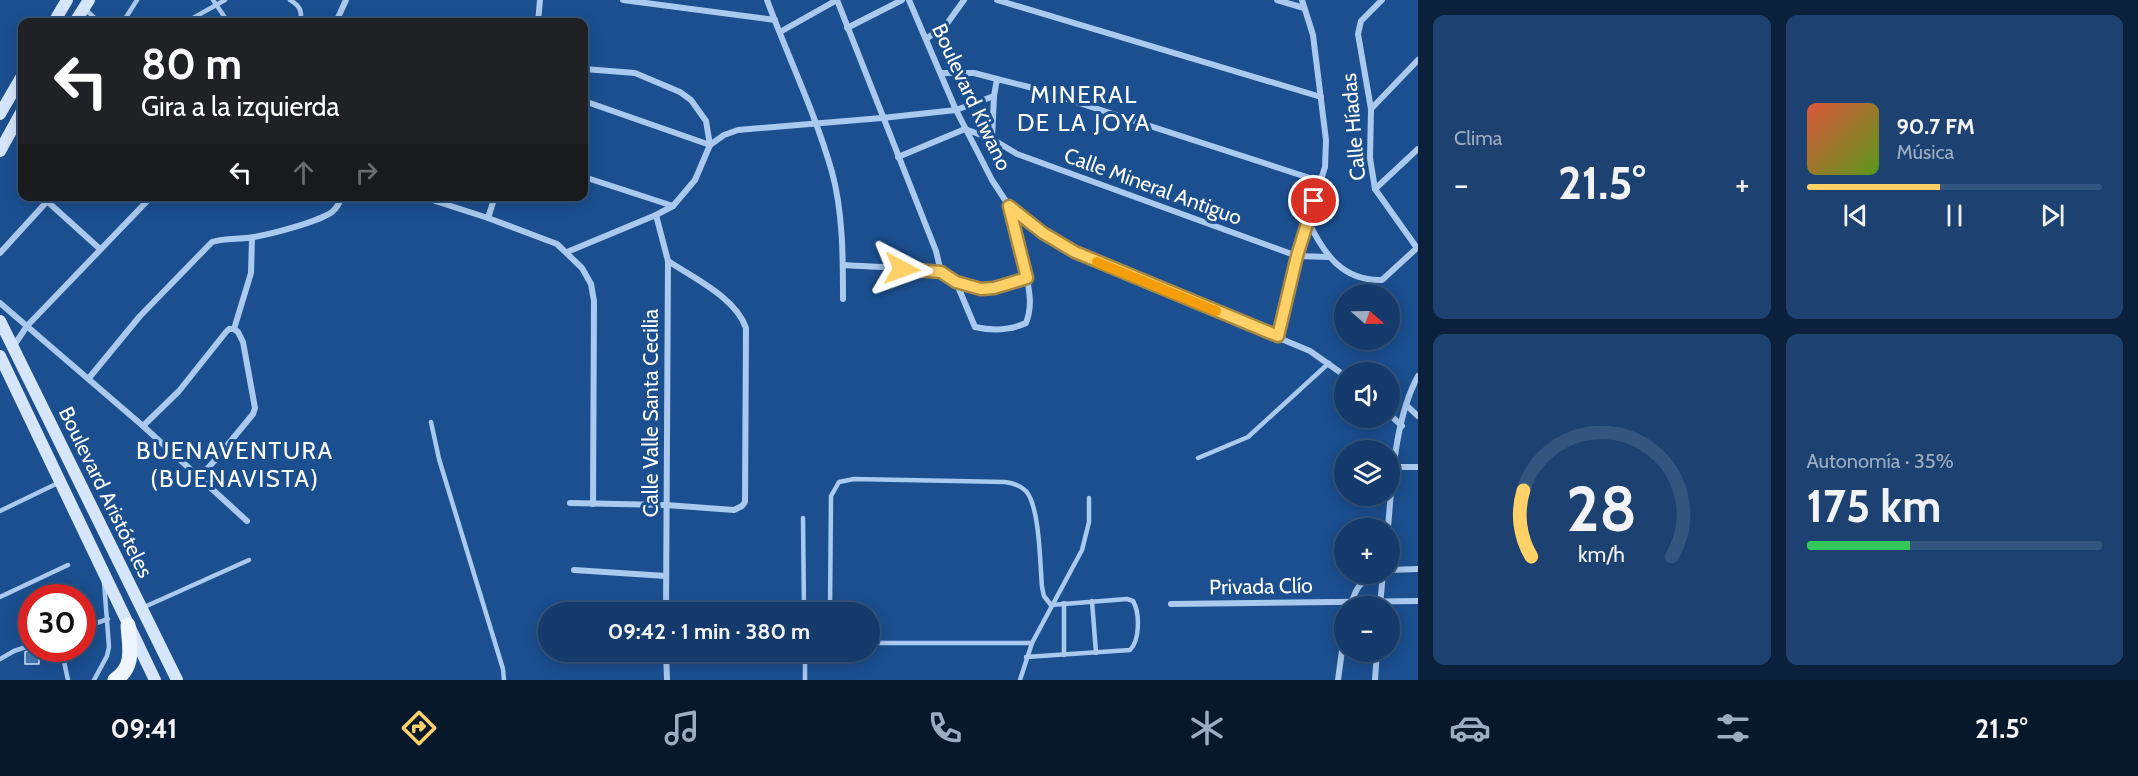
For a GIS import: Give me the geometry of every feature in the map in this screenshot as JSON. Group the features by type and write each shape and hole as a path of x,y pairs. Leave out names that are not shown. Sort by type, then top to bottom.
{"main road":[{"path":"115,680 124,672 130,660 128,625"}],"street":[{"path":"56,18 67,0"},
{"path":"338,18 346,0"},
{"path":"538,18 540,0"},
{"path":"623,0 775,20"},
{"path":"767,0 817,123 832,174 843,265 843,299"},
{"path":"780,32 837,0 936,251 941,272"},
{"path":"848,28 903,0"},
{"name":"Boulevard Kiwano","path":"909,0 965,129 992,180 1009,206"},
{"path":"926,39 946,25 963,0"},
{"path":"997,0 1321,97"},
{"path":"1277,0 1304,8"},
{"path":"1278,336 1297,256 1325,166 1326,153 1313,35 1302,0"},
{"name":"Calle Híadas","path":"1382,0 1361,21 1358,34 1371,109 1370,158 1375,189 1417,247"},
{"path":"77,18 83,3"},
{"path":"1371,109 1418,60"},
{"path":"588,69 635,73 680,92 691,100 706,121 710,145"},
{"path":"941,73 974,74 1033,88 1319,181"},
{"path":"992,139 997,79"},
{"path":"0,114 5,97 18,81"},
{"path":"567,252 656,215 672,206 695,180 710,145 724,135 738,130 956,110 994,96"},
{"path":"588,102 710,145"},
{"path":"0,151 18,118"},
{"path":"898,156 965,129"},
{"name":"Calle Mineral Antiguo","path":"965,129 992,139 1017,154 1297,256"},
{"path":"1375,189 1418,149"},
{"path":"588,178 672,206"},
{"path":"0,253 48,201"},
{"path":"52,201 100,249"},
{"path":"13,348 27,327 147,201"},
{"path":"89,378 140,316 212,242 220,239 252,238 320,218 332,212 341,201"},
{"path":"435,201 545,238 567,252 582,268 591,284 594,301 593,504"},
{"path":"488,218 493,201"},
{"path":"956,282 975,327 992,331 1014,328 1026,323 1031,311 1031,297 1009,206"},
{"path":"1009,206 1043,233 1075,252 1278,336 1310,351 1334,367"},
{"name":"Calle Valle Santa Cecilia","path":"656,215 668,261 666,602"},
{"path":"1308,221 1328,256 1348,273 1365,280 1382,280 1417,247"},
{"path":"234,329 251,273 252,238"},
{"path":"1297,256 1328,256"},
{"path":"570,503 666,505 734,510 742,506 746,496 747,328 739,312 730,303 668,261"},
{"path":"843,265 941,272 969,287 994,288 1027,278"},
{"path":"0,303 89,378 247,521"},
{"name":"Boulevard Aristóteles","path":"0,321 177,680"},
{"path":"143,426 179,391 229,329 238,332 243,342 255,408 250,418 200,477"},
{"name":"Boulevard Aristóteles","path":"0,356 155,680"},
{"path":"1399,440 1406,405 1418,376"},
{"path":"1406,405 1418,416"},
{"path":"1400,467 1418,467"},
{"path":"1400,570 1418,569"},
{"path":"574,570 666,576"},
{"name":"Privada Clío","path":"1400,602 1418,601"},
{"name":"Privada Clío","path":"1171,604 1334,604"},
{"path":"666,662 667,680"},
{"path":"1338,680 1340,662"},
{"path":"1375,680 1376,662"}],"lane":[{"path":"126,18 137,0"},
{"path":"192,18 215,2 225,0"},
{"path":"290,0 298,5 301,11 300,18"},
{"path":"215,2 225,18"},
{"path":"83,3 96,18"},
{"path":"1198,458 1248,437 1329,363"},
{"path":"431,422 439,459 503,669 504,680"},
{"path":"830,602 831,496 839,482 854,479 1005,482 1020,487 1026,492 1033,505 1042,587 1044,596 1051,605"},
{"path":"0,511 61,482"},
{"path":"1020,680 1032,643 1082,550 1089,522 1089,498"},
{"path":"803,518 804,602"},
{"path":"141,608 249,560"},
{"path":"0,597 68,565"},
{"path":"94,680 107,656 109,647 102,568"},
{"path":"1026,657 1127,651 1133,647 1137,639 1136,608 1133,601 1127,599 1051,605"},
{"path":"1092,601 1095,653"},
{"path":"1064,603 1064,655"},
{"path":"96,623 108,619"},
{"path":"880,643 1032,643"},
{"path":"0,659 18,650"},
{"path":"64,662 68,680"},
{"path":"805,662 805,680"}],"building":[{"path":"25,662 39,662 39,664 25,664"}],"slow traffic":[{"path":"1097,262 1216,311"}],"district":[{"name":"MINERAL DE LA JOYA","path":"1084,108"},
{"name":"BUENAVENTURA (BUENAVISTA)","path":"235,464"}],"route":[{"path":"902,269 941,272 956,282 981,289 994,288 1027,278 1009,206 1043,233 1075,252 1278,336 1297,256 1314,201"}]}
